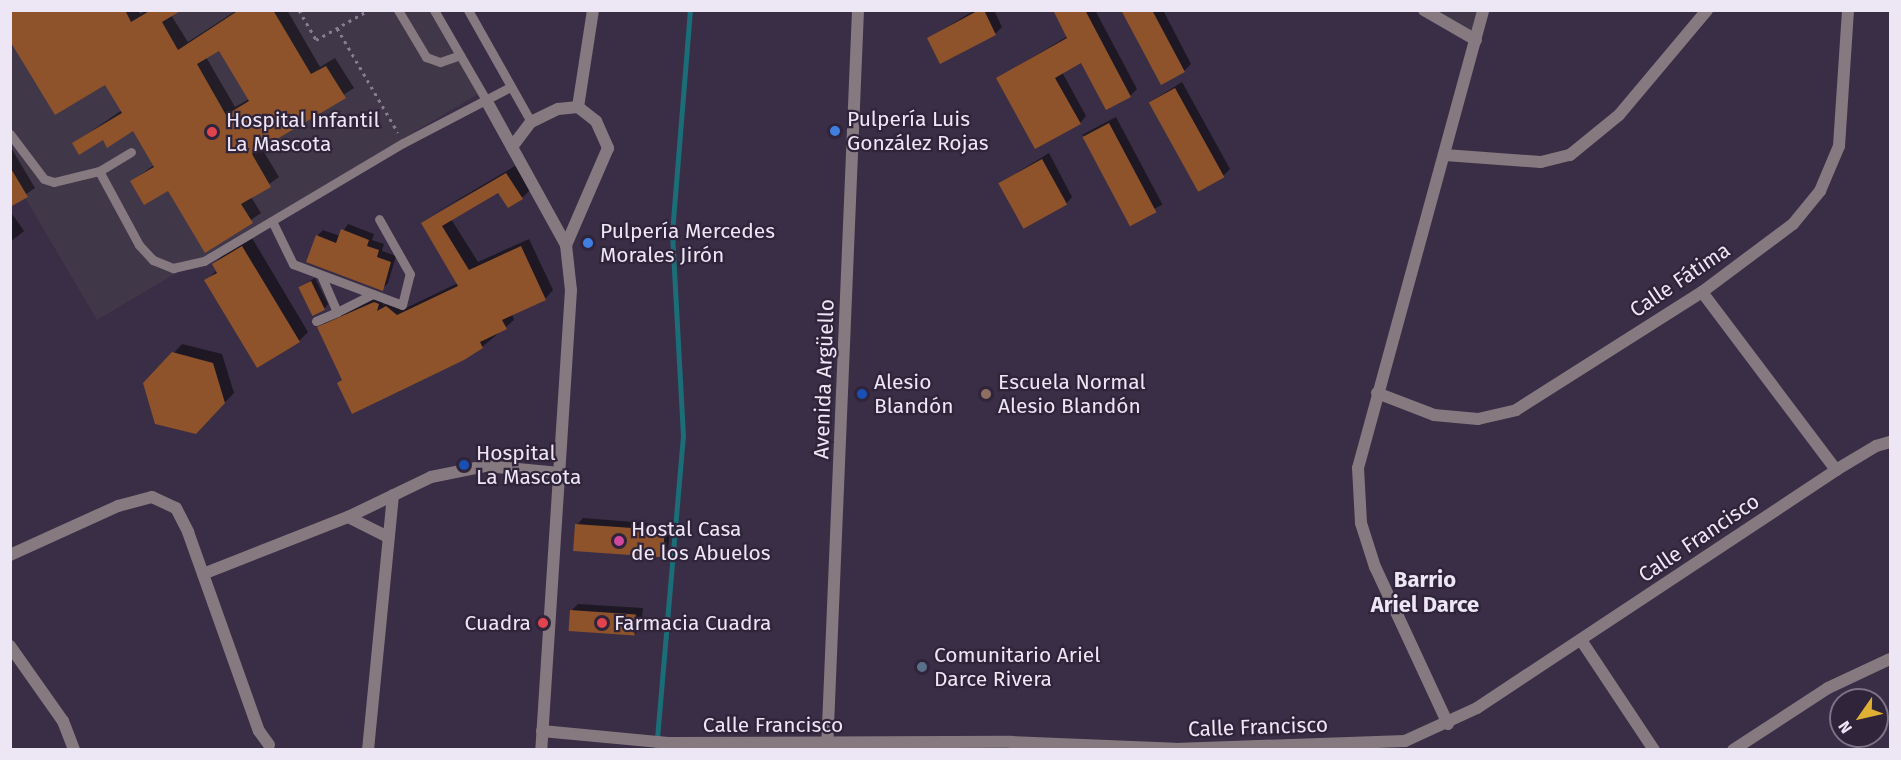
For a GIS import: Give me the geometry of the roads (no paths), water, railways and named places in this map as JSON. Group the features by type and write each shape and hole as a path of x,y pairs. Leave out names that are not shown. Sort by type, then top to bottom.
{"street":[{"path":"578,107 593,10"},
{"name":"Avenida Argüello","path":"827,747 858,10"},
{"path":"1424,10 1476,40"},
{"path":"1448,724 1375,567 1361,523 1358,468 1483,10"},
{"path":"1445,155 1541,162 1570,155 1619,115 1707,10"},
{"name":"Calle Fátima","path":"1377,393 1434,415 1478,419 1516,410 1702,292 1793,224 1820,191 1839,146 1848,10"},
{"path":"486,100 566,245 571,290 541,750"},
{"path":"512,147 531,122 558,109 578,107 597,121 608,148 566,245"},
{"path":"1702,292 1836,470"},
{"name":"Calle Francisco","path":"542,731 669,743 827,747 1011,746 1175,749 1346,747 1405,741 1448,724 1581,640 1836,470 1876,446 1890,442"},
{"path":"203,574 348,517 431,477 485,466 560,473"},
{"path":"368,750 393,495"},
{"path":"10,555 118,506 152,497 176,508 203,574 259,731 269,746"},
{"path":"348,517 388,537"},
{"path":"1581,640 1654,750"},
{"path":"10,646 63,721 74,750"},
{"path":"1733,750 1827,688 1890,659"}],"lane":[{"path":"398,10 426,57 440,62 460,55"},
{"path":"434,10 486,100"},
{"path":"468,10 531,122"},
{"path":"99,171 139,244 153,260 173,268 204,261 403,143 510,87"},
{"path":"10,134 44,179 54,182 99,171 131,152"},
{"path":"272,221 293,264 402,305 410,274 379,219"},
{"path":"321,275 337,312"},
{"path":"316,321 373,294"}],"waterway":[{"path":"656,750 683,436 672,233 690,10"}],"place":[{"name":"Pulpería Luis González Rojas","path":"835,131"},
{"name":"Hospital Infantil La Mascota","path":"212,132"},
{"name":"Pulpería Mercedes Morales Jirón","path":"588,243"},
{"name":"Alesio Blandón","path":"862,394"},
{"name":"Escuela Normal Alesio Blandón","path":"986,394"},
{"name":"Hospital La Mascota","path":"464,465"},
{"name":"Hostal Casa de los Abuelos","path":"619,541"},
{"name":"Cuadra","path":"543,623"},
{"name":"Farmacia Cuadra","path":"602,623"},
{"name":"Comunitario Ariel Darce Rivera","path":"922,667"}],"district":[{"name":"Barrio Ariel Darce","path":"1425,592"}]}
